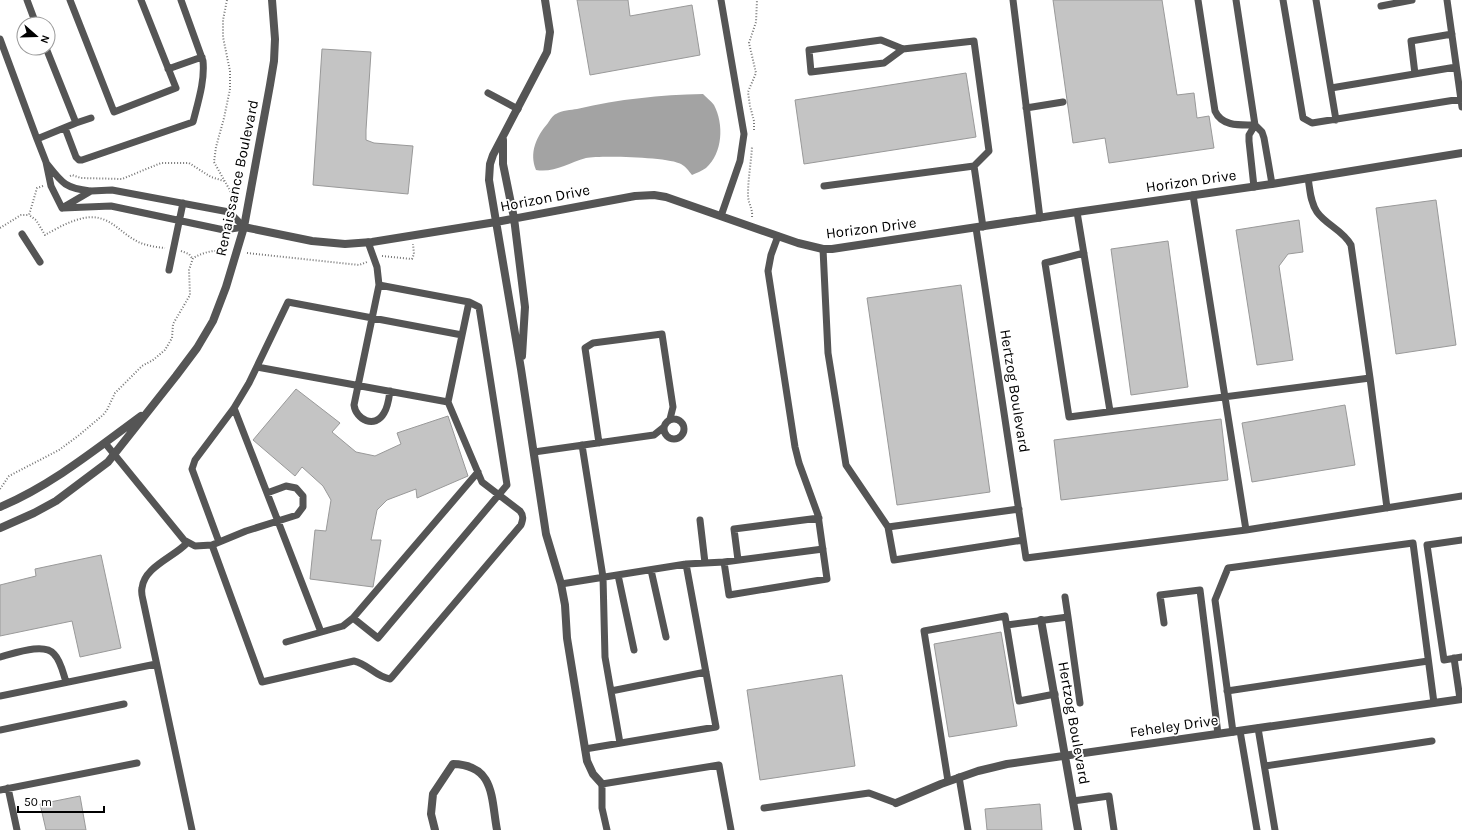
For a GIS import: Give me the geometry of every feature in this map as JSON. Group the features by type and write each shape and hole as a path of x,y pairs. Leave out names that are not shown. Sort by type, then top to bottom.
{"street":[{"name":"Renaissance Boulevard","path":"0,528 34,513 56,500 108,462 197,348 213,321 226,287 244,227 274,61 272,0"},
{"path":"545,0 550,32 549,45 544,59 504,137 493,155 489,175 546,534 561,584 565,605 567,638 585,749 590,768 602,784"},
{"path":"504,137 503,164 514,218 525,306 521,369"},
{"name":"Horizon Drive","path":"244,227 312,241 345,244 368,242 496,222 644,195 666,197 778,236 823,249 844,248 1077,212 1254,187 1462,153"},
{"name":"Renaissance Boulevard","path":"0,507 25,496 58,476 150,410"},
{"name":"Hertzog Boulevard","path":"1041,620 1078,830"},
{"name":"Feheley Drive","path":"896,803 959,777 1007,764 1461,699"},
{"path":"435,830 431,814 433,794 453,764 465,764 482,773 489,785 497,830"}],"lane":[{"path":"27,0 33,16"},
{"path":"70,0 114,112 176,88 141,0"},
{"path":"65,128 76,157 82,160 193,122 204,70 202,57 181,0"},
{"path":"720,0 744,134 740,161 721,216"},
{"path":"1013,0 1040,218"},
{"path":"1198,0 1215,111 1221,120 1225,122 1255,125 1262,132 1272,184"},
{"path":"1236,0 1255,125 1249,141 1254,187"},
{"path":"1283,0 1303,118 1312,123 1462,103 1447,0"},
{"path":"1316,0 1336,120"},
{"path":"1381,6 1412,0"},
{"path":"1415,74 1411,41 1452,34"},
{"path":"0,39 46,162 51,186 62,208"},
{"path":"824,186 974,166 989,151 974,41 903,48 881,40 809,50 811,72 884,63 903,48"},
{"path":"49,56 76,123"},
{"path":"168,69 202,57"},
{"path":"1331,88 1456,68"},
{"path":"488,93 518,109"},
{"path":"1026,108 1063,102"},
{"path":"37,139 91,118"},
{"path":"46,162 59,180 78,189 91,191 112,190 229,212 244,227"},
{"name":"Hertzog Boulevard","path":"974,166 979,227 1026,558 1246,530"},
{"path":"1308,178 1312,201 1317,212 1342,234 1351,245 1387,508"},
{"path":"62,208 91,191"},
{"path":"1193,195 1246,530 1462,496"},
{"path":"169,270 183,203"},
{"path":"62,208 111,206 224,230 244,227"},
{"path":"1077,212 1110,411"},
{"path":"22,234 40,262"},
{"path":"724,562 729,595 827,579 819,518 795,447 768,271 771,255 778,236"},
{"path":"368,242 377,267 379,285 354,405 354,410 357,415 367,421 377,420 382,417 385,412 390,391"},
{"path":"823,249 828,353 846,465 888,527 894,560 1023,540"},
{"path":"1084,253 1045,263 1069,417 1370,378"},
{"path":"353,618 378,638 506,485 479,307 469,302 379,285"},
{"path":"219,542 192,468 195,460 234,408 257,367 288,302 462,335"},
{"path":"212,545 262,682 354,661 370,668 380,677 390,679 521,525 523,515 520,511 482,482 448,402 469,302"},
{"path":"534,452 654,435 664,427 670,419 673,407 662,334 593,343 584,348 599,442"},
{"path":"257,367 448,402"},
{"path":"234,408 322,632"},
{"path":"664,427 665,434 671,439 678,439 682,436 684,429 682,423 676,419 670,419"},
{"path":"105,443 187,543 195,546 212,545 246,531 297,515 303,507 303,496 296,488 291,486 286,486 267,493"},
{"path":"582,445 603,577 605,657 620,743"},
{"path":"286,642 343,626 353,618 478,472"},
{"path":"888,527 1019,509"},
{"path":"738,560 734,529 819,518"},
{"path":"700,520 705,563"},
{"path":"1462,540 1427,545 1444,660 1462,657"},
{"path":"187,543 180,551 151,570 143,582 142,600 192,830"},
{"path":"1257,830 1227,691 1214,600 1228,568 1413,543 1434,703"},
{"path":"561,584 686,564 724,562 823,549"},
{"path":"585,749 716,727 686,564"},
{"path":"651,570 666,637"},
{"path":"618,575 634,650"},
{"path":"1164,623 1160,595 1200,590 1218,734"},
{"path":"1064,597 1080,703"},
{"path":"948,781 924,631 1005,616 1019,701 1055,694"},
{"path":"1007,625 1068,618"},
{"path":"0,657 37,648 50,650 58,660 66,682"},
{"path":"1454,658 1461,699"},
{"path":"1227,691 1428,661"},
{"path":"0,696 156,664"},
{"path":"611,691 706,672"},
{"path":"0,730 124,704"},
{"path":"1258,728 1275,830"},
{"path":"1264,766 1432,741"},
{"path":"17,830 4,789 137,763"},
{"path":"607,830 602,808 602,784 719,765 731,830"},
{"path":"959,777 968,830"},
{"path":"764,808 869,793 896,803"},
{"path":"1073,801 1109,796 1114,830"}],"path":[{"path":"227,0 223,20 223,37 230,71 230,89 214,162 236,203 233,216"},
{"path":"753,135 754,121 748,92 756,73 749,43 756,22 757,0"},
{"path":"751,226 753,211 748,201 748,184 753,142"},
{"path":"0,228 21,215 29,215"}],"shaded area":[{"path":"703,94 714,105 719,121 720,138 719,146 712,162 699,172 692,175 684,166 674,162 650,158 619,157 586,158 555,169 543,171 536,170 533,157 535,145 544,128 558,113 640,98"}],"building":[{"path":"577,0 628,0 630,16 692,5 700,55 590,75"},
{"path":"1053,0 1162,0 1177,95 1194,93 1197,118 1209,116 1214,148 1109,163 1105,138 1073,143"},
{"path":"322,49 371,52 366,140 374,143 413,146 408,194 313,185"},
{"path":"966,73 976,137 804,164 795,100"},
{"path":"1436,200 1456,345 1396,354 1376,208"},
{"path":"1299,220 1303,252 1288,254 1279,266 1293,360 1257,365 1236,230"},
{"path":"1168,241 1188,387 1131,395 1111,249"},
{"path":"961,285 990,492 897,505 867,298"},
{"path":"296,389 340,423 332,432 356,452 375,456 401,444 397,433 448,416 468,476 417,498 416,489 387,500 377,510 371,540 381,540 373,587 310,579 315,530 326,531 331,500 323,486 302,467 295,476 253,440"},
{"path":"1345,405 1355,465 1252,482 1242,423"},
{"path":"1221,419 1228,480 1061,500 1054,440"},
{"path":"101,555 121,648 80,657 72,621 0,636 0,585 36,576 35,569"},
{"path":"1001,632 1017,726 949,737 934,644"},
{"path":"842,675 855,766 760,780 747,690"},
{"path":"80,796 86,830 46,830 40,804"},
{"path":"1040,804 1042,830 987,830 985,809"}]}
